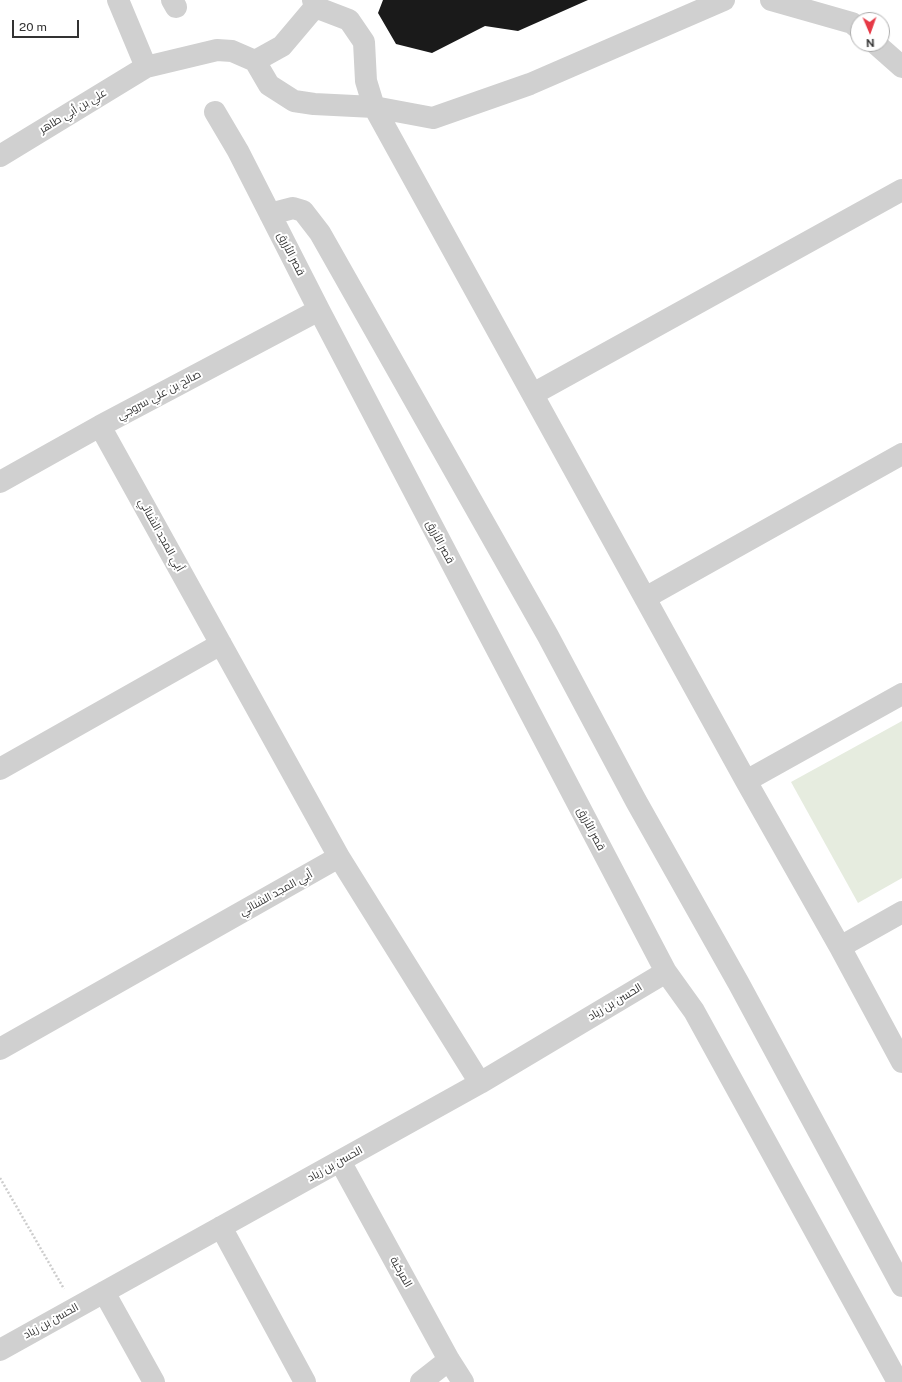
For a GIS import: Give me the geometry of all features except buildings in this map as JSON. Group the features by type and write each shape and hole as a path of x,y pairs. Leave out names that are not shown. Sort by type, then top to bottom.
{"street":[{"path":"118,0 146,67"},
{"path":"724,0 530,84 433,118 374,107 314,104 294,101 269,85 255,61 282,46 314,4 349,20 364,42 366,81 374,107 746,782 840,947 902,1062"},
{"path":"771,0 850,22"},
{"name":"علي بن أبي طاهر","path":"0,156 146,67 217,50 232,51 255,61"},
{"path":"885,52 902,67"},
{"name":"قصر الأزرق","path":"215,112 238,151 319,310 666,972 694,1011 898,1382"},
{"path":"533,394 902,190"},
{"path":"270,214 293,208 303,210 320,234 548,636 636,801 896,1261 902,1286"},
{"name":"صالح بن علي سروجي","path":"0,482 100,426 319,310"},
{"name":"أبي المجد الشنائي","path":"0,1049 339,857 100,426"},
{"path":"645,598 902,454"},
{"path":"0,769 221,644"},
{"path":"746,782 902,694"},
{"path":"339,857 480,1083"},
{"path":"840,947 902,912"},
{"name":"الحسن بن زياد","path":"0,1350 480,1083 666,972"},
{"name":"المركبة","path":"340,1161 449,1360 463,1382"},
{"path":"221,1227 305,1382"},
{"path":"104,1292 154,1382"},
{"path":"421,1382 449,1360"}],"path":[{"path":"0,1178 75,1308"}],"shaded area":[{"path":"902,721 902,878 858,903 791,782"}]}
